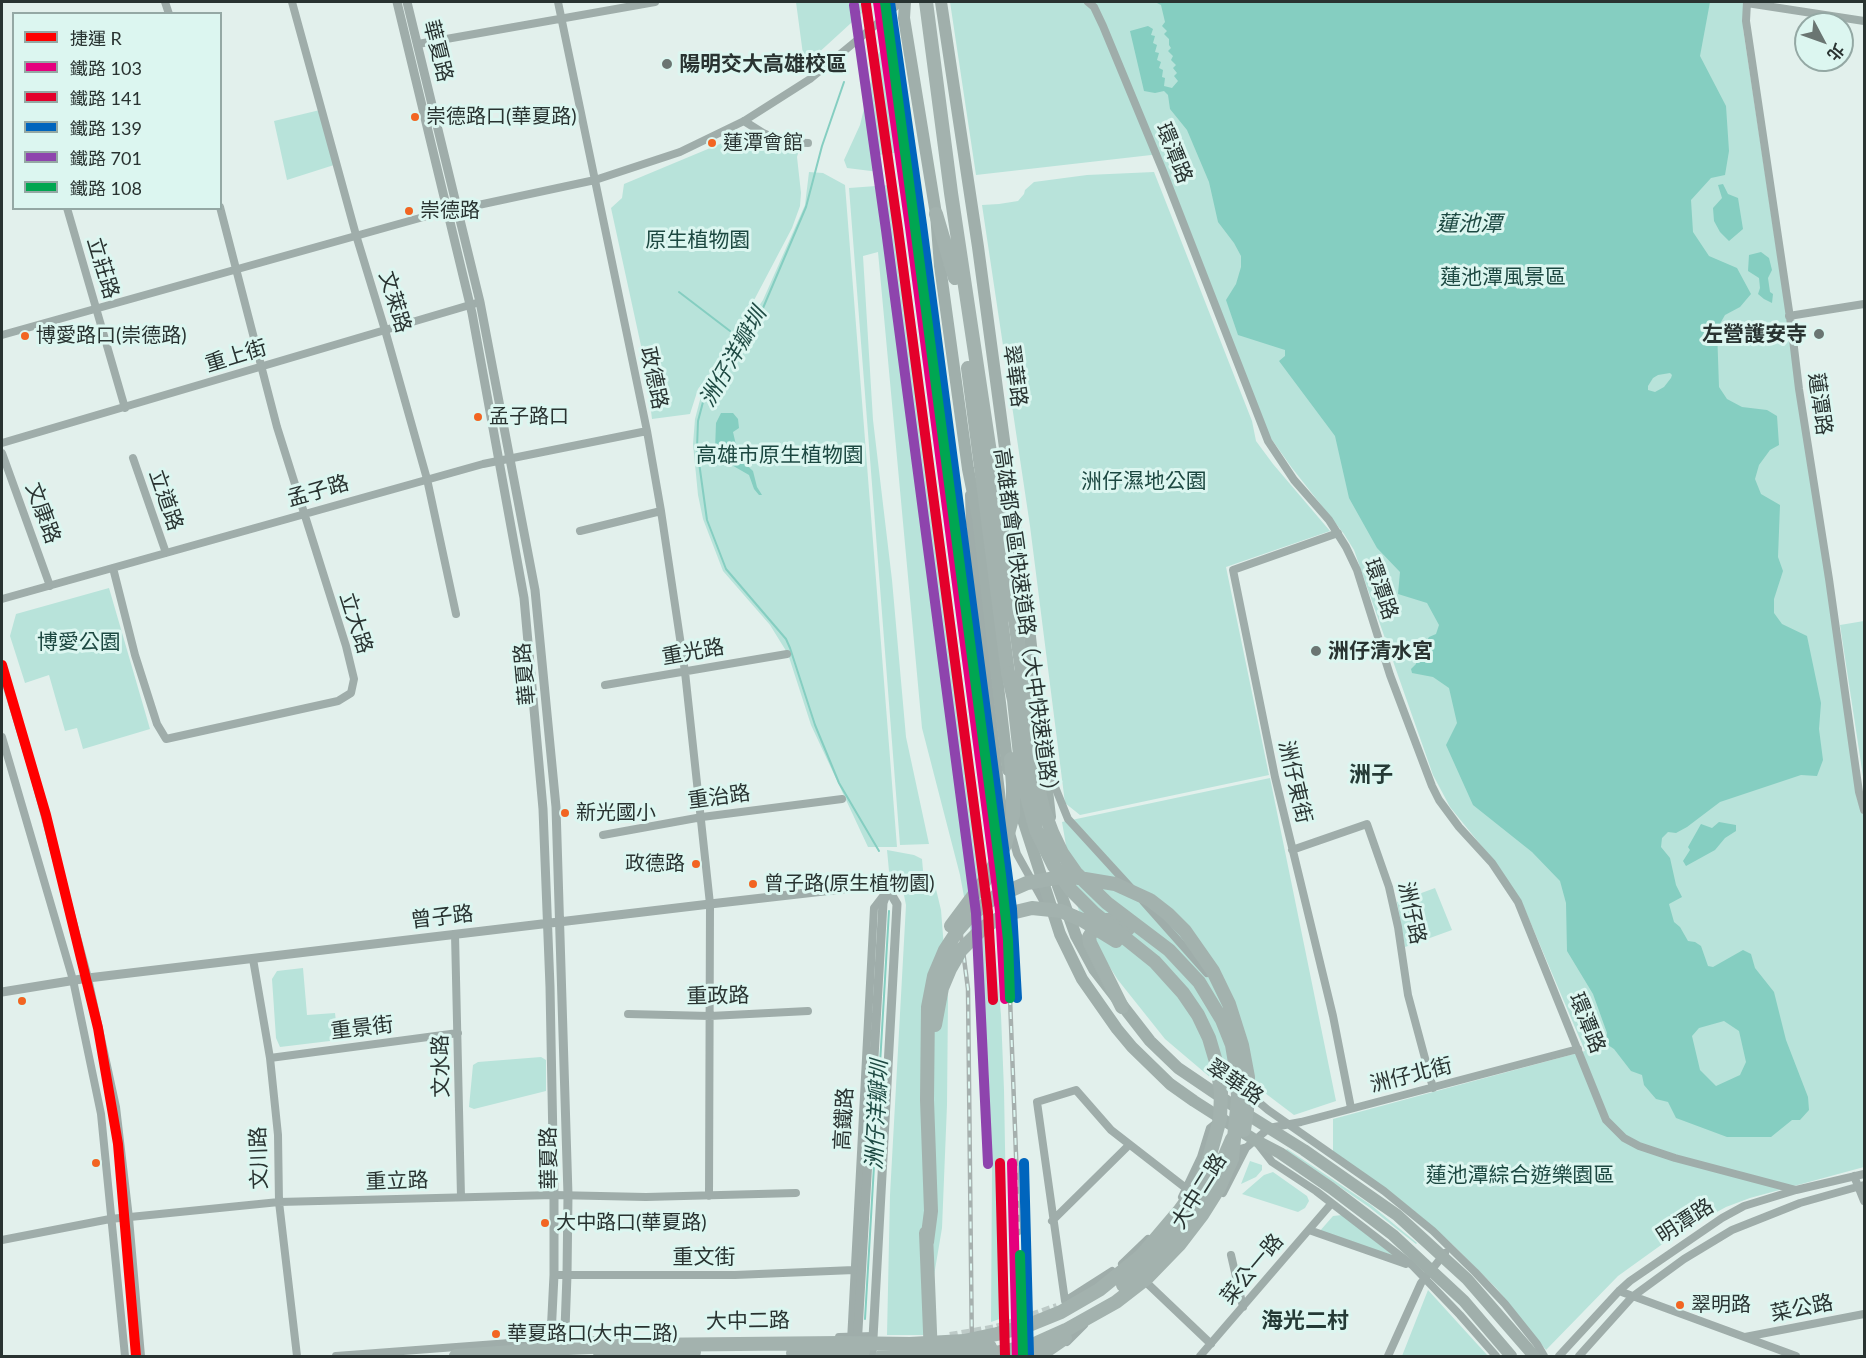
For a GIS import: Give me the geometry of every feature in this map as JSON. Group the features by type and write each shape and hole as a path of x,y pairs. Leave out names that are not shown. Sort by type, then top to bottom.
{"highway":[{"name":"高雄都會區快速道路（大中快速道路）","path":"926,2 951,194 1015,619 1036,778 1043,808 1057,843 1076,873 1107,903 1184,964 1212,1000 1232,1045 1237,1074 1237,1115 1232,1159 1219,1188 1179,1245 1147,1278 1116,1302 1066,1330 1037,1343 1007,1352 978,1356"},
{"name":"高雄都會區快速道路（大中快速道路）","path":"456,1356 624,1346 910,1344 964,1341 997,1334 1029,1325 1061,1312 1099,1290 1141,1256 1180,1210 1198,1184 1208,1162 1220,1119 1220,1084 1209,1038 1188,1000 1155,962 1094,913 1071,890 1054,866 1036,830 1023,782 1014,700 1008,673 959,299 953,266 936,214"},
{"path":"931,1356 920,1100 921,1007 925,982 943,940 953,922 989,875 1005,845 1013,815 1007,699 1008,673"},
{"path":"927,1242 931,1211 927,1100 928,1007 934,976 945,950 958,930 972,915 995,897 1027,883 1067,876 1099,880 1127,888 1150,900 1168,914 1199,949 1229,1004 1242,1045 1248,1077 1243,1136 1232,1159"},
{"path":"940,1356 933,1052 939,999 950,969 961,950 973,937 995,920 1018,910 1046,908 1072,915 1103,932 1151,968 1169,978"},
{"path":"1122,1007 1090,943 1089,937 1095,927 1104,920 1114,920 1128,929 1164,957 1186,980 1218,1037 1226,1065 1229,1092 1227,1124 1221,1152 1210,1179 1167,1237 1141,1256"},
{"path":"882,1356 944,1354 994,1347 1038,1334 1104,1300 1136,1274 1169,1242 1221,1177 1236,1128 1235,1107"},
{"path":"1029,1356 1055,1345 1100,1316 1116,1302"},
{"path":"557,1350 839,1353 910,1344"}],"main road":[{"name":"翠華路","path":"941,2 978,247 1028,619 1058,886 1076,936 1095,969 1122,1007 1150,1041 1178,1068 1355,1185 1446,1252 1534,1356"},
{"name":"翠華路","path":"898,3 904,18 936,214 940,266 968,469 978,518 1007,769 1060,934 1082,979 1117,1029 1170,1084 1218,1121 1236,1128 1251,1143 1280,1153 1393,1235 1428,1273 1480,1318 1511,1356"}],"street":[{"name":"文萊路","path":"292,2 356,235 386,330 427,479 456,614"},
{"name":"華夏路","path":"397,2 470,305 524,598 543,809 548,924 557,1350"},
{"name":"華夏路","path":"408,2 480,302 536,590 556,807 568,1195 567,1275 557,1350"},
{"name":"政德路","path":"558,2 647,431 685,672 710,904 710,1196"},
{"path":"418,44 655,2"},
{"name":"環潭路","path":"1088,2 1094,7 1103,26 1268,441 1294,480 1314,501 1338,533 1357,570 1390,675 1432,786 1439,800 1459,827 1492,863 1518,902 1606,1120 1624,1138 1639,1146 1675,1158 1796,1190"},
{"path":"1747,2 1864,21"},
{"name":"蓮潭路","path":"1747,2 1749,44 1859,792 1864,810"},
{"path":"2,335 458,208 595,180 680,152 744,121 810,79 898,3"},
{"path":"744,121 784,142 808,143"},
{"name":"立莊路","path":"68,210 125,408"},
{"name":"立大路","path":"113,568 135,655 157,724 166,739 338,701 351,693 354,679 346,646 277,427 221,210"},
{"name":"重上街","path":"2,443 480,302"},
{"path":"1789,316 1864,304"},
{"name":"孟子路","path":"2,599 427,479 500,460 647,431"},
{"name":"文康路","path":"2,453 50,586"},
{"name":"立道路","path":"133,458 165,553"},
{"path":"580,531 661,511"},
{"name":"洲仔東街","path":"1338,533 1233,570 1275,777 1333,1017 1351,1108"},
{"name":"重光路","path":"605,686 787,654"},
{"path":"2,670 33,772 88,978 116,1107 129,1218 141,1356"},
{"path":"2,737 73,980 101,1114 125,1356"},
{"path":"537,739 549,738"},
{"name":"翠華路","path":"1044,757 1068,819 1221,990 1236,1029 1255,1099 1287,1125 1384,1191 1446,1252 1505,1304 1544,1356"},
{"name":"重治路","path":"603,835 702,817 842,799"},
{"name":"洲仔路","path":"1292,850 1367,824 1389,887 1398,927 1408,995 1433,1088"},
{"name":"曾子路","path":"2,992 88,978 710,904 868,886 888,889"},
{"name":"高鐵路","path":"857,1356 854,1336 854,1270 874,908 888,889"},
{"name":"高鐵路","path":"872,1356 897,904 888,889"},
{"name":"高鐵路","path":"850,1356 854,1336 883,903 888,889"},
{"name":"文水路","path":"455,934 461,1197"},
{"name":"文川路","path":"253,959 270,1058 278,1135 279,1202 297,1356"},
{"name":"重政路","path":"628,1014 710,1016 808,1011"},
{"name":"重景街","path":"270,1058 458,1033"},
{"name":"洲仔北街","path":"1269,1128 1433,1088 1578,1049"},
{"path":"1052,1221 1037,1102 1076,1090 1111,1130 1187,1190"},
{"path":"1206,1163 1218,1121 1235,1107 1241,1095 1255,1099"},
{"name":"大中二路","path":"1052,1221 1065,1301 1120,1266 1173,1211 1187,1190 1210,1128 1218,1121"},
{"path":"1221,1177 1240,1149 1269,1128"},
{"name":"翠華路","path":"1251,1143 1272,1162 1412,1265 1428,1273 1496,1356"},
{"name":"大中二路","path":"1067,1342 1085,1324 1149,1285 1195,1234 1228,1186 1251,1143"},
{"path":"1052,1221 1129,1145"},
{"name":"明潭路","path":"1559,1356 1618,1291 1722,1218 1744,1206 1796,1190 1864,1174"},
{"path":"1854,1176 1861,1186 1864,1201"},
{"name":"明潭路","path":"1579,1356 1632,1297 1684,1259 1732,1230 1800,1203 1861,1186"},
{"path":"1796,1190 1800,1203"},
{"name":"重立路","path":"2,1240 110,1219 279,1202 554,1195 646,1197 796,1193"},
{"name":"菜公一路","path":"1200,1356 1331,1204"},
{"path":"1309,1230 1412,1265"},
{"path":"1388,1356 1428,1273 1446,1252"},
{"path":"1231,1255 1243,1307"},
{"name":"重文街","path":"554,1275 735,1275 854,1270"},
{"path":"1149,1285 1211,1344"},
{"path":"1618,1291 1796,1356"},
{"name":"菜公路","path":"1745,1337 1864,1314"},
{"name":"大中二路","path":"336,1356 557,1350 579,1340 661,1341 873,1336"},
{"path":"579,1340 598,1344 639,1343"}],"green space":[{"path":"796,2 874,2 815,56 804,62"},
{"name":"蓮池潭","path":"950,2 1743,2 1743,28 1826,577 1857,799 1864,817 1864,1167 1750,1198 1726,1207 1675,1235 1618,1276 1546,1350 1497,1289 1454,1246 1385,1188 1333,1152 1333,1119 1585,1051 1526,912 1501,870 1450,807 1433,775 1354,550 1270,437 1160,154 976,175"},
{"path":"892,32 910,151 878,155 879,172 847,168 844,160 860,125 877,56"},
{"path":"320,110 334,165 287,180 274,121"},
{"name":"原生植物園","path":"751,131 777,146 799,150 797,157 800,206 792,228 742,323 722,358 698,389 690,414 652,419 645,364 611,208 622,198 624,184"},
{"name":"高雄市原生植物園","path":"809,172 823,173 845,185 897,847 868,847 811,725 788,654 770,625 723,571 703,519 698,495 693,444 695,419 700,400 708,383 763,300 805,205"},
{"name":"洲仔濕地公園","path":"1154,172 1252,421 1256,441 1330,531 1226,567 1269,775 1080,815 1065,803 1030,526 982,205 1018,201 1034,182 1087,175"},
{"path":"890,185 919,372 995,950 1001,1015 1008,1316 991,1322 992,1171 988,1064 974,950 960,875 922,728 878,252 863,256 873,420 892,580 906,737 929,844 900,845 849,188"},
{"name":"博愛公園","path":"109,588 150,729 83,749 77,728 65,731 49,675 25,683 10,636 16,614"},
{"path":"1864,621 1864,783 1840,625"},
{"path":"1270,778 1336,1101 1294,1115 1265,1093 1211,1078 1165,1039 1118,980 1084,927 1075,898 1062,822"},
{"path":"887,850 914,855 922,859 924,882 935,885 941,910 948,999 942,1228 924,1335 887,1335 890,1195 906,905 903,890 889,871"},
{"path":"1435,888 1452,930 1405,947 1397,902"},
{"path":"303,968 307,1015 335,1013 338,1040 280,1047 276,1038 272,979 277,971"},
{"path":"541,1057 546,1060 546,1091 474,1109 469,1107 473,1065 478,1062"},
{"path":"1286,1150 1371,1205 1417,1243"},
{"path":"1250,1161 1262,1165 1262,1170 1256,1177 1241,1184"},
{"path":"1273,1172 1307,1196 1309,1201 1305,1208 1298,1212 1242,1194 1264,1175"},
{"path":"1342,1215 1394,1256 1319,1232 1333,1216"},
{"path":"1428,1290 1488,1356 1402,1356"}],"water":[{"name":"蓮池潭","path":"1710,2 1700,56 1726,106 1729,151 1725,175 1711,178 1691,200 1693,232 1709,256 1737,268 1751,294 1740,307 1725,315 1717,329 1719,387 1727,399 1742,407 1767,410 1777,416 1779,445 1770,450 1759,465 1755,479 1761,494 1780,505 1778,557 1783,571 1774,599 1774,613 1782,624 1807,636 1821,703 1819,729 1823,760 1817,776 1801,775 1720,802 1687,827 1676,833 1668,832 1662,838 1661,847 1670,858 1676,885 1682,897 1669,904 1674,922 1680,927 1688,941 1701,946 1708,966 1713,967 1743,950 1751,954 1755,968 1774,992 1786,1040 1808,1097 1809,1110 1800,1120 1792,1120 1771,1137 1727,1137 1676,1118 1668,1102 1656,1099 1644,1085 1642,1075 1631,1071 1614,1049 1605,1043 1607,1033 1593,994 1567,951 1566,903 1560,881 1532,852 1473,805 1446,745 1457,723 1449,688 1433,677 1412,673 1411,669 1416,664 1417,657 1429,637 1436,634 1439,625 1427,603 1398,594 1400,572 1377,548 1349,498 1335,436 1279,361 1285,356 1285,350 1238,335 1226,300 1236,284 1241,267 1241,256 1218,222 1209,182 1187,130 1170,109 1168,95 1164,91 1155,93 1144,91 1130,31 1148,26 1153,29 1151,35 1155,36 1153,43 1157,45 1155,52 1159,53 1157,60 1161,62 1159,68 1163,70 1164,86 1172,88 1178,81 1174,76 1177,73 1173,68 1176,65 1171,60 1173,56 1168,51 1171,48 1169,39 1164,34 1167,31 1162,26 1165,22 1161,5 1157,3","holes":["1670,373 1671,378 1664,387 1655,392 1648,390 1653,378","1724,1021 1739,1031 1746,1062 1740,1075 1716,1086 1700,1070 1692,1036 1699,1028"]},
{"path":"1723,184 1728,194 1738,198 1743,229 1729,241 1714,221 1713,208 1722,198 1718,185"},
{"path":"1761,252 1769,258 1772,270 1768,278 1770,292 1773,294 1772,303 1758,294 1759,278 1748,271 1749,255"},
{"path":"721,413 733,413 738,419 739,428 733,432 739,458 753,471 757,487 762,495 754,489 749,475 723,460 715,450 716,423"},
{"path":"1719,822 1736,825 1736,831 1725,838 1715,850 1686,866 1683,861 1690,850 1688,847 1701,824 1712,828"}],"waterway":[{"name":"洲仔洋瓣圳","path":"844,82 822,146 806,207 763,308 703,402 698,421 697,448 707,520 726,569 786,639 815,725 839,783 879,851"},
{"path":"679,292 730,331"},
{"name":"洲仔洋瓣圳","path":"865,1319 889,911"}],"tunnel":[{"path":"950,1336 996,1328 1057,1307"}],"railway":[{"path":"960,928 968,989 972,1356"},
{"path":"1010,998 1019,1233"}],"metro line":[{"name":"R","path":"2,665 46,815 98,1028 118,1144 136,1356"}],"rail line":[{"name":"103","path":"878,2 1000,911 1005,999"},
{"name":"108","path":"885,2 1001,875 1008,940 1010,998"},
{"name":"139","path":"890,2 922,225 1012,909 1017,998"},
{"name":"141","path":"866,4 988,912 993,1000"},
{"name":"701","path":"854,5 976,913 988,1164"},
{"name":"141","path":"1000,1163 1005,1356"},
{"name":"103","path":"1012,1163 1017,1356"},
{"name":"139","path":"1024,1163 1029,1356"},
{"name":"108","path":"1020,1255 1023,1356"}],"place":[{"name":"陽明交大高雄校區","path":"667,64"},
{"name":"崇德路口(華夏路)","path":"415,117"},
{"name":"蓮潭會館","path":"712,143"},
{"name":"崇德路","path":"409,211"},
{"name":"左營護安寺","path":"1819,334"},
{"name":"博愛路口(崇德路)","path":"25,336"},
{"name":"孟子路口","path":"478,417"},
{"name":"洲仔清水宮","path":"1316,651"},
{"name":"新光國小","path":"565,813"},
{"name":"政德路","path":"696,864"},
{"name":"曾子路(原生植物園)","path":"753,884"},
{"name":"大中路口(華夏路)","path":"545,1223"},
{"name":"翠明路","path":"1680,1305"},
{"name":"華夏路口(大中二路)","path":"496,1334"}],"district":[{"name":"洲子","path":"1371,775"},
{"name":"海光二村","path":"1305,1321"}],"park label":[{"name":"蓮池潭風景區","path":"1503,277"},
{"name":"蓮池潭綜合遊樂園區","path":"1520,1175"}]}
